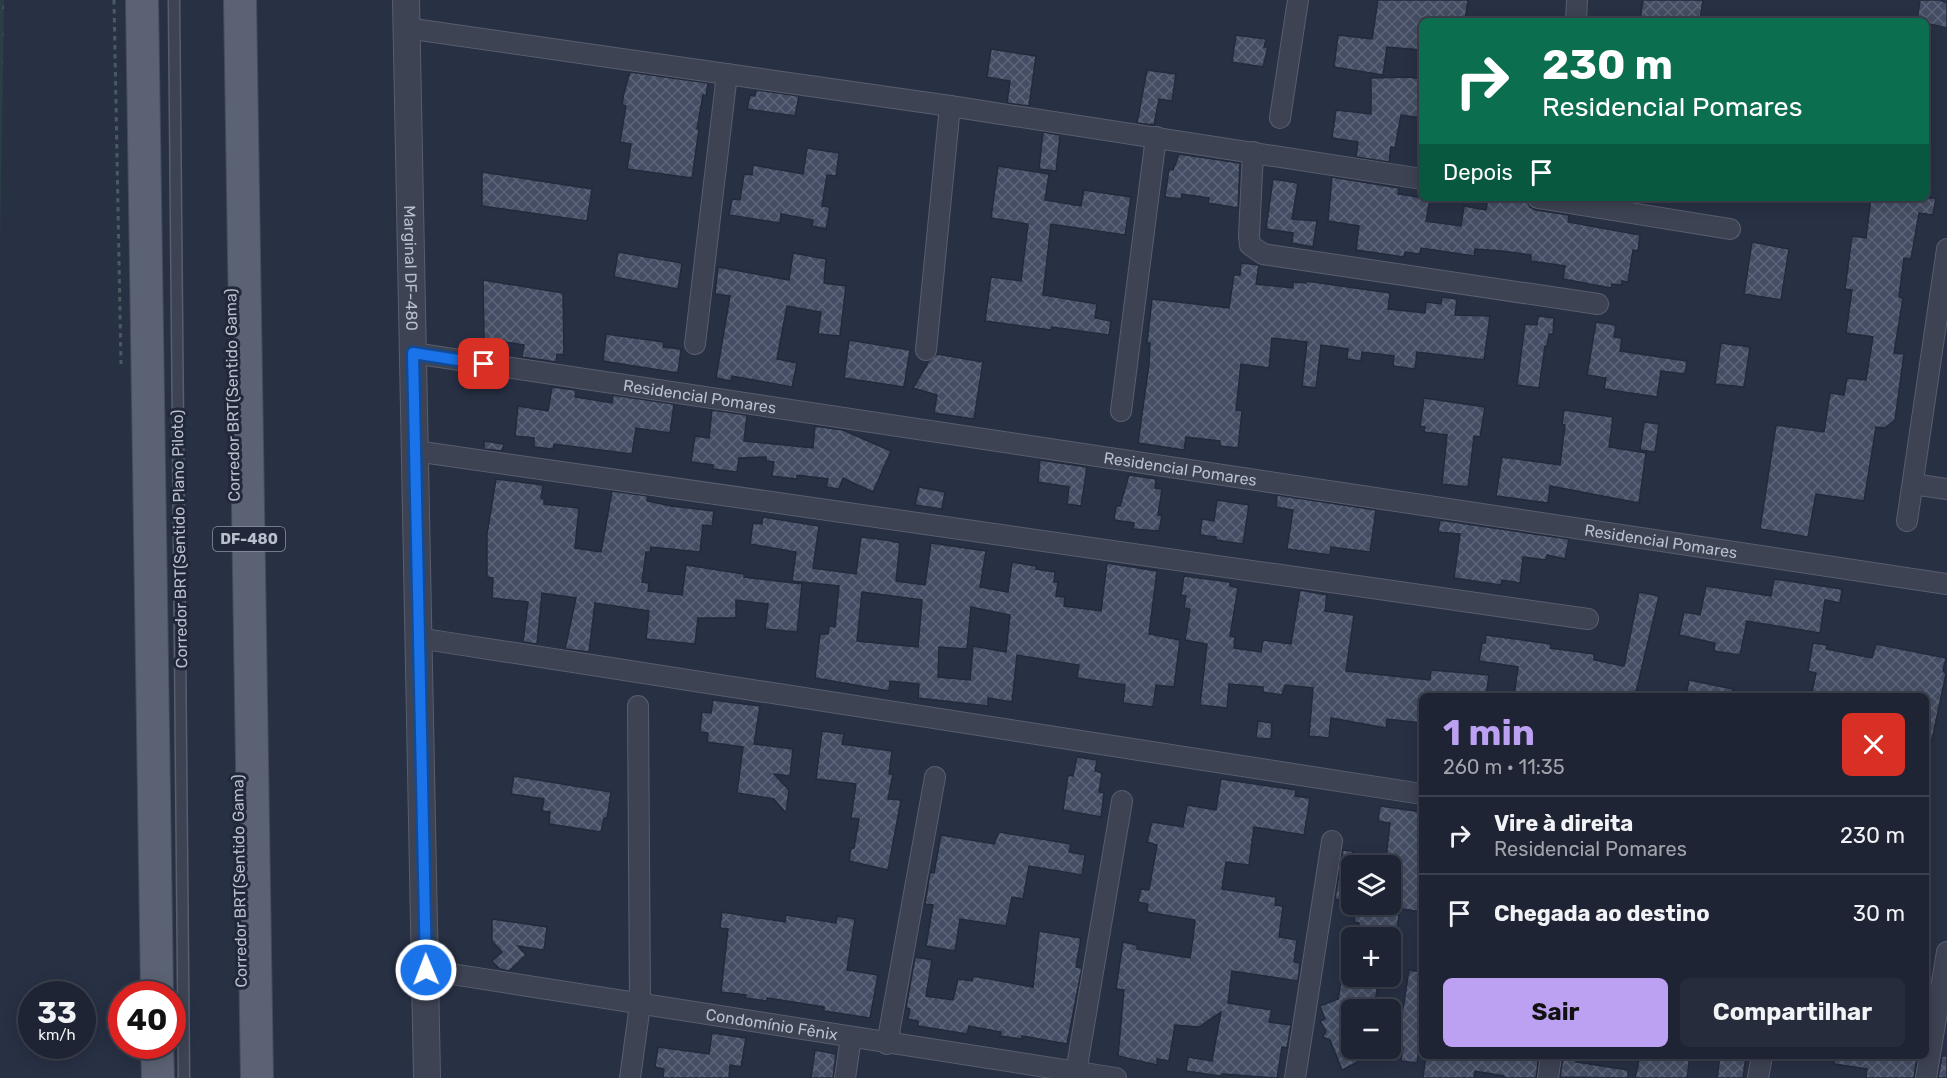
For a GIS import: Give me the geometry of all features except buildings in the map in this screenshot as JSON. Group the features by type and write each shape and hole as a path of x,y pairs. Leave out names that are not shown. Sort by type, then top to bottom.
{"main road":[{"path":"142,0 157,981"},
{"name":"DF-480","path":"240,0 257,1078"},
{"path":"158,1059 158,1078"}],"street":[{"name":"Marginal DF-480","path":"406,0 417,638 428,1078"},
{"path":"1280,118 1298,0"},
{"path":"1576,18 1577,0"},
{"path":"406,28 950,106 1419,179"},
{"path":"695,344 727,74"},
{"path":"926,350 950,106"},
{"path":"1121,411 1156,137"},
{"path":"1253,152 1249,236 1250,245 1263,254 1598,304"},
{"path":"1557,201 1730,229"},
{"path":"1907,521 1939,353 1946,259"},
{"name":"Residencial Pomares","path":"413,353 1947,584"},
{"path":"415,451 1588,619"},
{"path":"1913,484 1947,489"},
{"path":"417,638 1419,794"},
{"path":"630,1078 640,1005 638,706"},
{"path":"888,1044 935,777"},
{"path":"1067,1073 1122,801"},
{"path":"1295,1078 1332,841"},
{"path":"1926,1078 1947,952"},
{"name":"Condomínio Fênix","path":"426,970 1067,1073 1116,1078"},
{"path":"845,1078 851,1037"},
{"path":"1548,1078 1551,1059"},
{"path":"1758,1078 1761,1059"}],"lane":[{"name":"Corredor BRT(Sentido Plano Piloto)","path":"174,0 184,1078"}],"green space":[{"path":"0,0 4,0 0,242"}],"route":[{"path":"426,970 417,638 413,353 484,364"}]}
